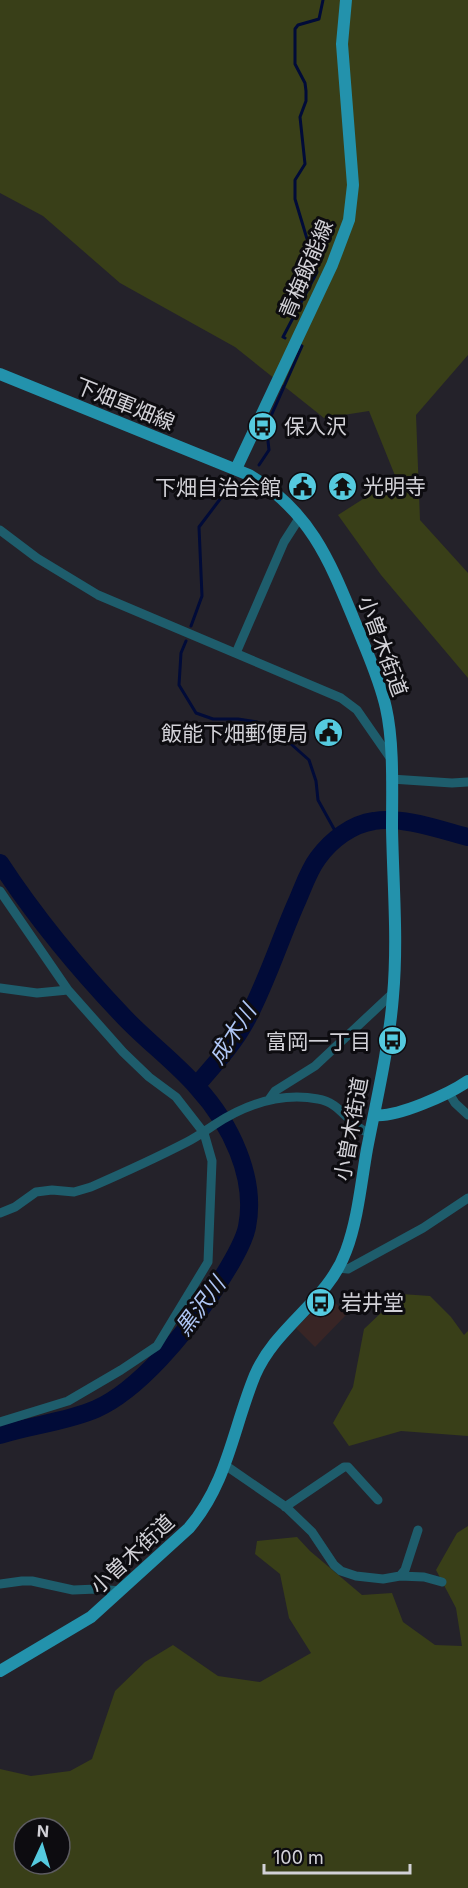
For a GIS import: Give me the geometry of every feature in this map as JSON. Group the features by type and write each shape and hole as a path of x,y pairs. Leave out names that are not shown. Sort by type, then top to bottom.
{"main road":[{"name":"青梅飯能線","path":"236,469 332,266 349,220 353,185 342,44 346,0"},
{"name":"下畑軍畑線","path":"0,374 236,469"},
{"name":"小曽木街道","path":"0,1671 91,1617 189,1528 218,1484 248,1394 267,1352 325,1287 338,1268 351,1234 374,1114 393,993 396,937 391,759 387,711 381,686 322,548 300,517 277,494 263,483 236,469"},
{"path":"374,1114 392,1114 449,1093 468,1081"}],"street":[{"path":"236,652 284,542 300,517"},
{"path":"0,530 37,558 98,595 331,693 350,704 362,717 391,759"},
{"path":"391,783 468,782"},
{"path":"0,891 68,990 123,1052 149,1077 176,1097 204,1133 212,1161 208,1262 157,1346 68,1401 0,1422"},
{"path":"0,988 37,993 68,990"},
{"path":"270,1098 275,1091 315,1066 393,993"},
{"path":"449,1093 455,1103 468,1115"},
{"path":"0,1213 15,1207 36,1192 52,1190 74,1192 91,1187 204,1133 234,1114 270,1098 322,1099 335,1106 364,1132 370,1133"},
{"path":"338,1268 348,1269 423,1228 468,1198"},
{"path":"225,1465 285,1507 312,1532 334,1565 341,1571 356,1576 383,1579 400,1576 424,1577 442,1582"},
{"path":"285,1507 344,1467 348,1467 378,1500"},
{"path":"400,1576 405,1570 418,1530"},
{"path":"0,1584 32,1581 73,1590 121,1591"}],"shaded area":[{"path":"328,1296 347,1314 315,1347 296,1328"}],"green space":[{"path":"0,0 468,0 468,355 416,415 420,520 468,573 468,678 381,575 338,515 396,478 369,411 324,418 235,347 120,283 43,216 0,193"},
{"path":"401,1294 430,1296 451,1317 464,1335 468,1331 468,1436 401,1431 349,1446 333,1423 353,1387 364,1329"},
{"path":"468,1526 468,1888 0,1888 0,1769 31,1776 70,1771 92,1759 115,1691 145,1662 173,1645 218,1676 260,1682 311,1653 289,1618 280,1574 255,1554 257,1541 297,1537 362,1595 392,1593 403,1622 435,1645 462,1646 456,1608 436,1570 457,1533"}],"waterway":[{"path":"285,338 283,337 317,272 295,199 295,180 305,164 300,117 306,101 305,83 295,64 295,29 298,25 319,19 323,0"},
{"path":"259,465 269,450 267,432 271,416 302,346 300,345"},
{"path":"191,626 202,596 199,527 227,490 243,490 247,487"},
{"path":"186,641 181,653 179,685 196,713 213,719 257,722 278,732 309,760 316,781 318,800 339,838"},
{"name":"成木川","path":"196,1086 229,1047 246,1021 309,873 329,845 358,826 385,820 397,820 468,837"},
{"name":"黒沢川","path":"0,863 43,924 91,981 134,1027 189,1078 209,1101 230,1134 238,1152 248,1189 249,1208 245,1235 221,1280 175,1343 144,1375 128,1389 96,1409 0,1435"}],"place":[{"name":"保入沢","path":"263,426"},
{"name":"光明寺","path":"342,486"},
{"name":"下畑自治会館","path":"302,487"},
{"name":"飯能下畑郵便局","path":"329,733"},
{"name":"富岡一丁目","path":"392,1041"},
{"name":"岩井堂","path":"320,1302"}]}
